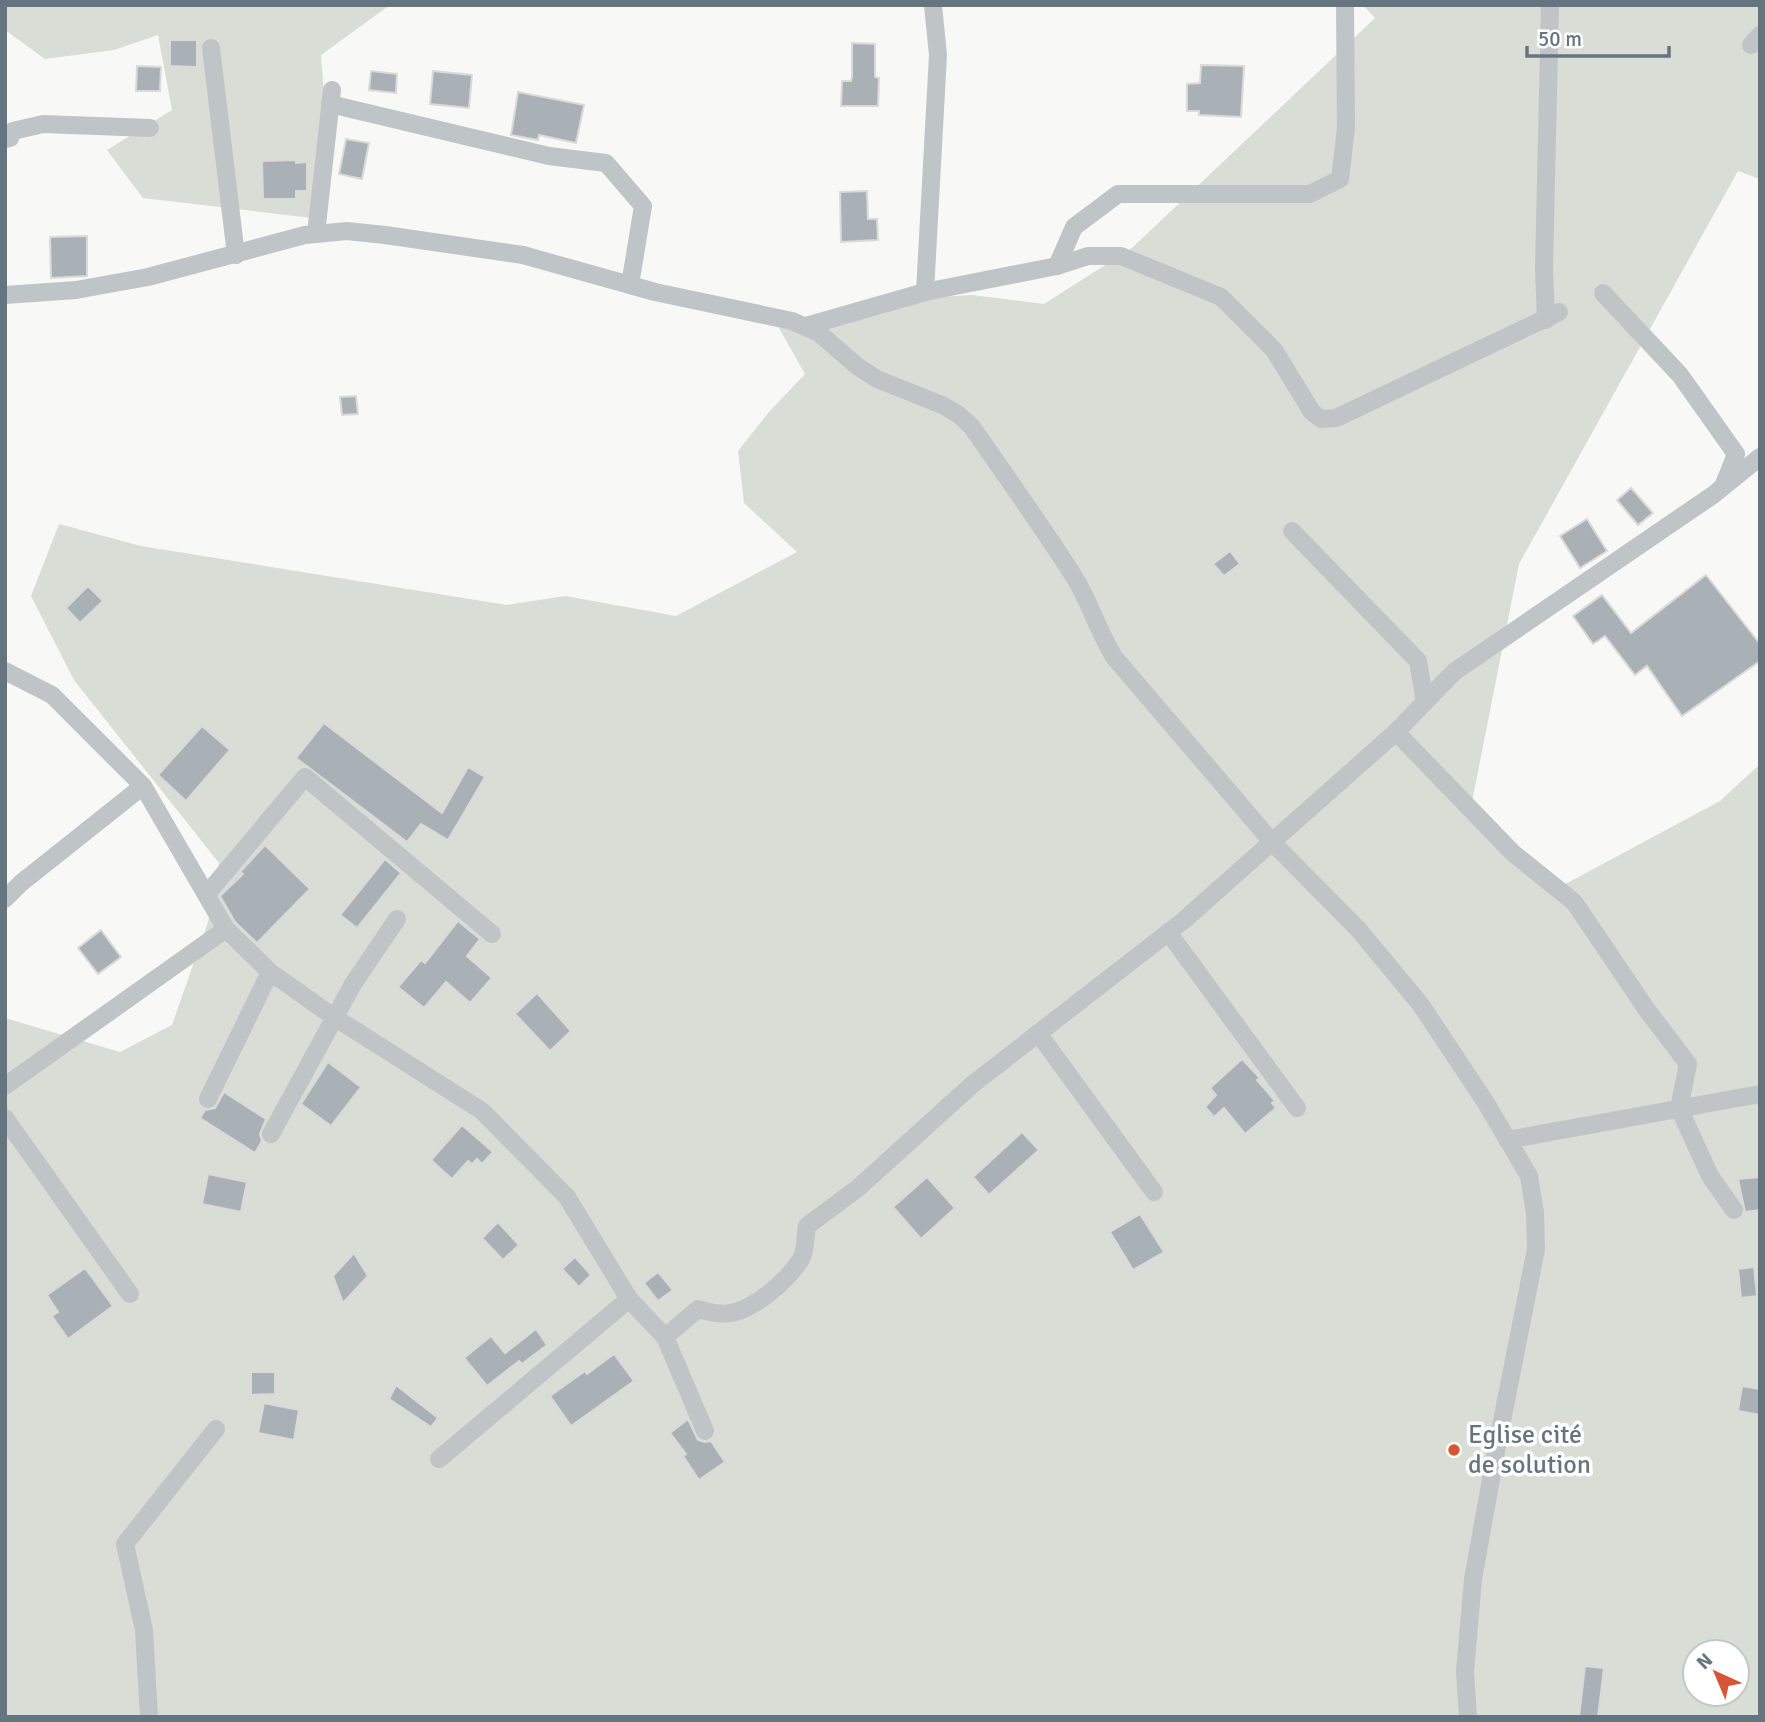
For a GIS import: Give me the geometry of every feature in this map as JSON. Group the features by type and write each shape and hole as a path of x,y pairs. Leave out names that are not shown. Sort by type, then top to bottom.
{"street":[{"path":"925,292 938,55 933,5"},
{"path":"1057,266 1074,227 1118,194 1310,194 1340,178 1346,128 1345,5"},
{"path":"806,326 925,292 1057,266 1088,256 1121,256 1221,297 1274,350 1312,412 1321,419 1336,418 1552,316 1544,268 1550,5"},
{"path":"211,48 236,255"},
{"path":"316,234 331,97 549,156 606,163 643,206 630,285"},
{"path":"5,139 10,138 13,131 43,124 150,128"},
{"path":"5,295 76,290 148,277 305,235 347,231 385,235 523,255 630,285 806,326 819,333 857,366 877,379 942,405 958,414 972,427 1073,576 1093,610 1101,634 1115,657 1272,842 1358,929 1422,1005 1529,1176 1535,1213 1536,1249 1473,1579 1465,1671 1468,1717"},
{"path":"1603,293 1680,375 1736,454 1723,487"},
{"path":"665,1337 698,1309 713,1313 731,1313 757,1303 802,1257 807,1226 858,1188 973,1084 1168,932 1396,732 1454,672 1723,487 1760,457"},
{"path":"1292,531 1418,661 1425,702"},
{"path":"5,671 52,695 143,786 226,929 270,972 334,1017 482,1111 567,1197 629,1299 665,1337 705,1431"},
{"path":"1396,732 1513,853 1574,902 1647,1010 1688,1064 1679,1108 1710,1176 1734,1210"},
{"path":"207,894 305,777 492,934"},
{"path":"5,899 21,883 143,786"},
{"path":"271,1134 353,984 397,919"},
{"path":"5,1086 226,929"},
{"path":"1168,932 1297,1108"},
{"path":"208,1099 270,972"},
{"path":"1038,1033 1154,1192"},
{"path":"1507,1140 1760,1094"},
{"path":"5,1118 130,1294"},
{"path":"439,1460 629,1299"},
{"path":"149,1717 144,1630 125,1544 216,1429"}],"shaded area":[{"path":"5,5 390,5 321,55 328,146 312,218 143,198 107,150 172,110 158,35 114,50 45,59 5,30"},
{"path":"1363,5 1760,5 1760,179 1738,171 1519,564 1471,807 1558,888 1720,801 1760,764 1760,1717 5,1717 5,1018 120,1052 172,1025 208,922 219,863 74,680 31,596 59,524 141,546 507,605 565,596 676,616 797,552 744,503 738,451 769,412 805,374 779,328 869,301 972,295 1044,304 1132,248 1375,18"}],"building":[{"path":"170,40 197,40 197,67 170,66"},
{"path":"852,43 875,44 875,77 879,78 878,106 841,106 842,81 851,81 852,77"},
{"path":"1201,65 1244,66 1241,117 1199,115 1199,111 1187,111 1187,84 1200,83"},
{"path":"137,66 161,67 160,91 136,91"},
{"path":"371,71 397,74 396,93 369,90"},
{"path":"433,71 472,75 469,108 430,104"},
{"path":"518,92 584,105 576,143 539,135 538,140 511,135"},
{"path":"346,139 369,143 362,179 339,174"},
{"path":"296,160 296,163 307,162 307,191 296,191 296,199 263,199 262,161"},
{"path":"867,191 868,219 877,219 878,240 841,242 840,192"},
{"path":"87,236 87,276 51,278 50,237"},
{"path":"356,396 358,414 342,415 340,397"},
{"path":"1631,488 1653,513 1638,525 1617,500"},
{"path":"1587,519 1607,551 1580,568 1560,536"},
{"path":"1230,551 1240,564 1224,576 1213,564"},
{"path":"1706,575 1760,644 1760,661 1682,716 1647,666 1635,675 1605,636 1593,644 1573,616 1602,595 1631,633"},
{"path":"88,586 103,601 80,623 66,608"},
{"path":"324,723 442,813 468,767 485,777 448,840 421,824 407,842 296,758"},
{"path":"202,726 230,750 186,801 158,775"},
{"path":"265,845 310,889 257,943 235,922 220,896 243,874 240,872"},
{"path":"385,859 401,873 357,928 340,915"},
{"path":"458,921 480,939 467,956 492,978 470,1003 446,982 424,1008 398,987 421,960 425,963"},
{"path":"101,930 121,957 98,974 78,948"},
{"path":"537,993 571,1031 550,1051 515,1014"},
{"path":"1242,1059 1260,1078 1257,1080 1275,1101 1272,1103 1276,1108 1245,1134 1224,1108 1214,1117 1205,1107 1216,1095 1210,1088"},
{"path":"328,1062 361,1087 331,1126 301,1104"},
{"path":"224,1092 266,1119 260,1134 262,1141 255,1153 200,1118 205,1110 215,1108"},
{"path":"462,1125 493,1152 482,1164 477,1159 472,1164 468,1161 452,1179 431,1160"},
{"path":"1022,1132 1039,1150 989,1195 973,1177"},
{"path":"208,1174 247,1182 241,1212 202,1204"},
{"path":"927,1177 955,1208 921,1239 893,1207"},
{"path":"1760,1177 1760,1210 1745,1212 1738,1179"},
{"path":"1140,1214 1164,1252 1133,1270 1110,1232"},
{"path":"498,1222 519,1245 503,1260 482,1238"},
{"path":"354,1253 368,1276 343,1303 333,1276"},
{"path":"575,1257 591,1275 579,1287 562,1269"},
{"path":"1754,1267 1757,1296 1741,1298 1738,1269"},
{"path":"85,1268 113,1306 68,1339 52,1316 58,1312 47,1295"},
{"path":"658,1272 673,1290 658,1301 644,1283"},
{"path":"536,1329 547,1345 522,1364 519,1361 487,1386 464,1358 491,1336 505,1353"},
{"path":"614,1354 634,1381 571,1426 550,1396"},
{"path":"251,1372 275,1372 275,1394 251,1395"},
{"path":"396,1385 438,1418 431,1427 389,1399"},
{"path":"1742,1386 1760,1389 1760,1415 1738,1411"},
{"path":"264,1403 299,1410 294,1440 258,1433"},
{"path":"688,1419 698,1440 711,1441 725,1462 699,1480 683,1456 686,1454 670,1433"},
{"path":"1585,1666 1604,1668 1598,1717 1579,1717"}],"place":[{"name":"Eglise cité de solution","path":"1454,1450"}]}
